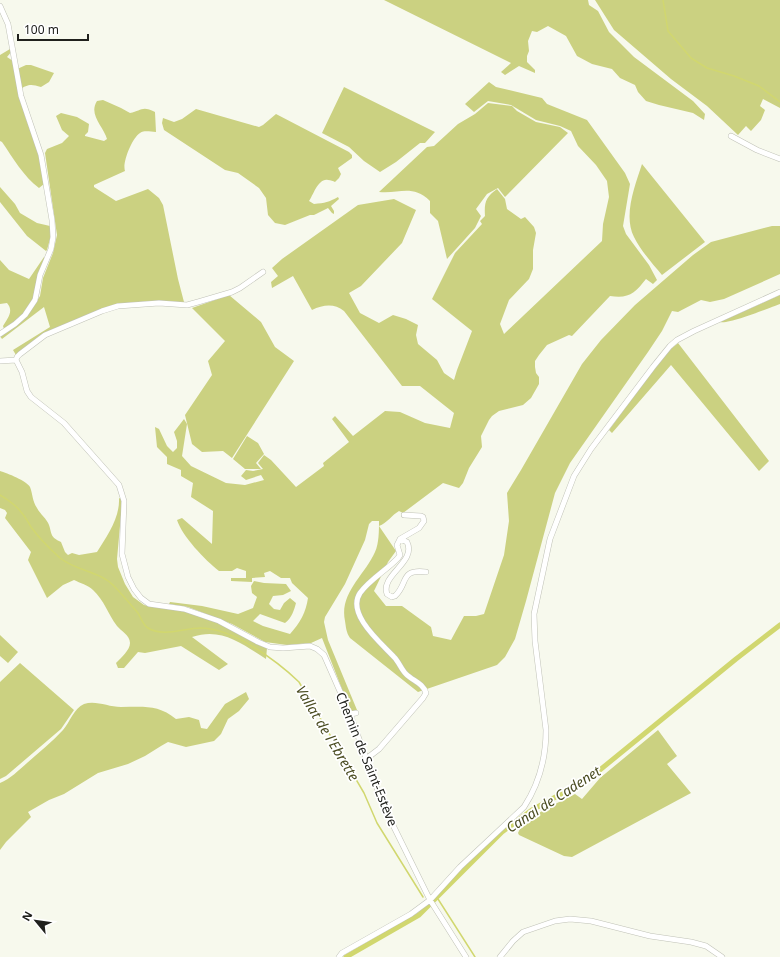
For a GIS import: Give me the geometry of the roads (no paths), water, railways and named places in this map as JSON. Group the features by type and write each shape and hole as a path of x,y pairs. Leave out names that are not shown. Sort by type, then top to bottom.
{"street":[{"path":"0,6 8,24 21,96 42,155 52,220 53,237 51,249 40,275 35,300 25,315 16,324 0,334"},
{"path":"731,136 757,150 780,159"},
{"path":"0,361 16,360 17,357 45,335 102,311 118,306 159,303 186,304 198,302 232,292 263,272"},
{"path":"339,957 342,953 432,902 460,867 524,807 530,798 540,774 545,753 546,730 535,641 534,614 542,569 550,539 562,504 581,465 643,380 670,346 686,335 780,292"},
{"name":"Chemin de Saint-Estève","path":"16,360 22,372 27,391 31,397 64,423 119,485 124,501 122,554 128,577 134,589 141,598 149,604 184,609 219,621 270,647 314,647 321,651 327,659 350,714 383,805 432,902 460,946"},
{"path":"366,758 383,744 426,693 423,686 407,675 393,656 370,633 358,612 357,606 360,593 400,555 397,545 400,539 419,528 424,521 423,517 421,516 404,515"},
{"path":"400,539 407,542 409,551 407,556 388,581 386,587 387,594 392,597 398,593 404,580 410,573 415,571 426,572"},
{"path":"350,714 356,713"},
{"path":"500,957 513,941 523,932 555,921 570,919 591,921 650,936 700,944 706,946 722,957"},
{"path":"460,946 466,957"},
{"path":"460,946 470,957"}],"waterway":[{"path":"663,0 668,31 691,58 707,68 734,76 759,86 780,102"},
{"name":"Vallat de l'Ebrette","path":"0,495 19,509 31,527 60,558 73,566 102,577 114,586 138,613 146,627 154,631 161,632 202,628 228,634 267,656 299,682 364,793 377,823 423,897"},
{"name":"Canal de Cadenet","path":"346,957 419,915 502,832 532,810 590,778 780,625"},
{"name":"Vallat de l'Ebrette","path":"438,899 475,957"}]}
